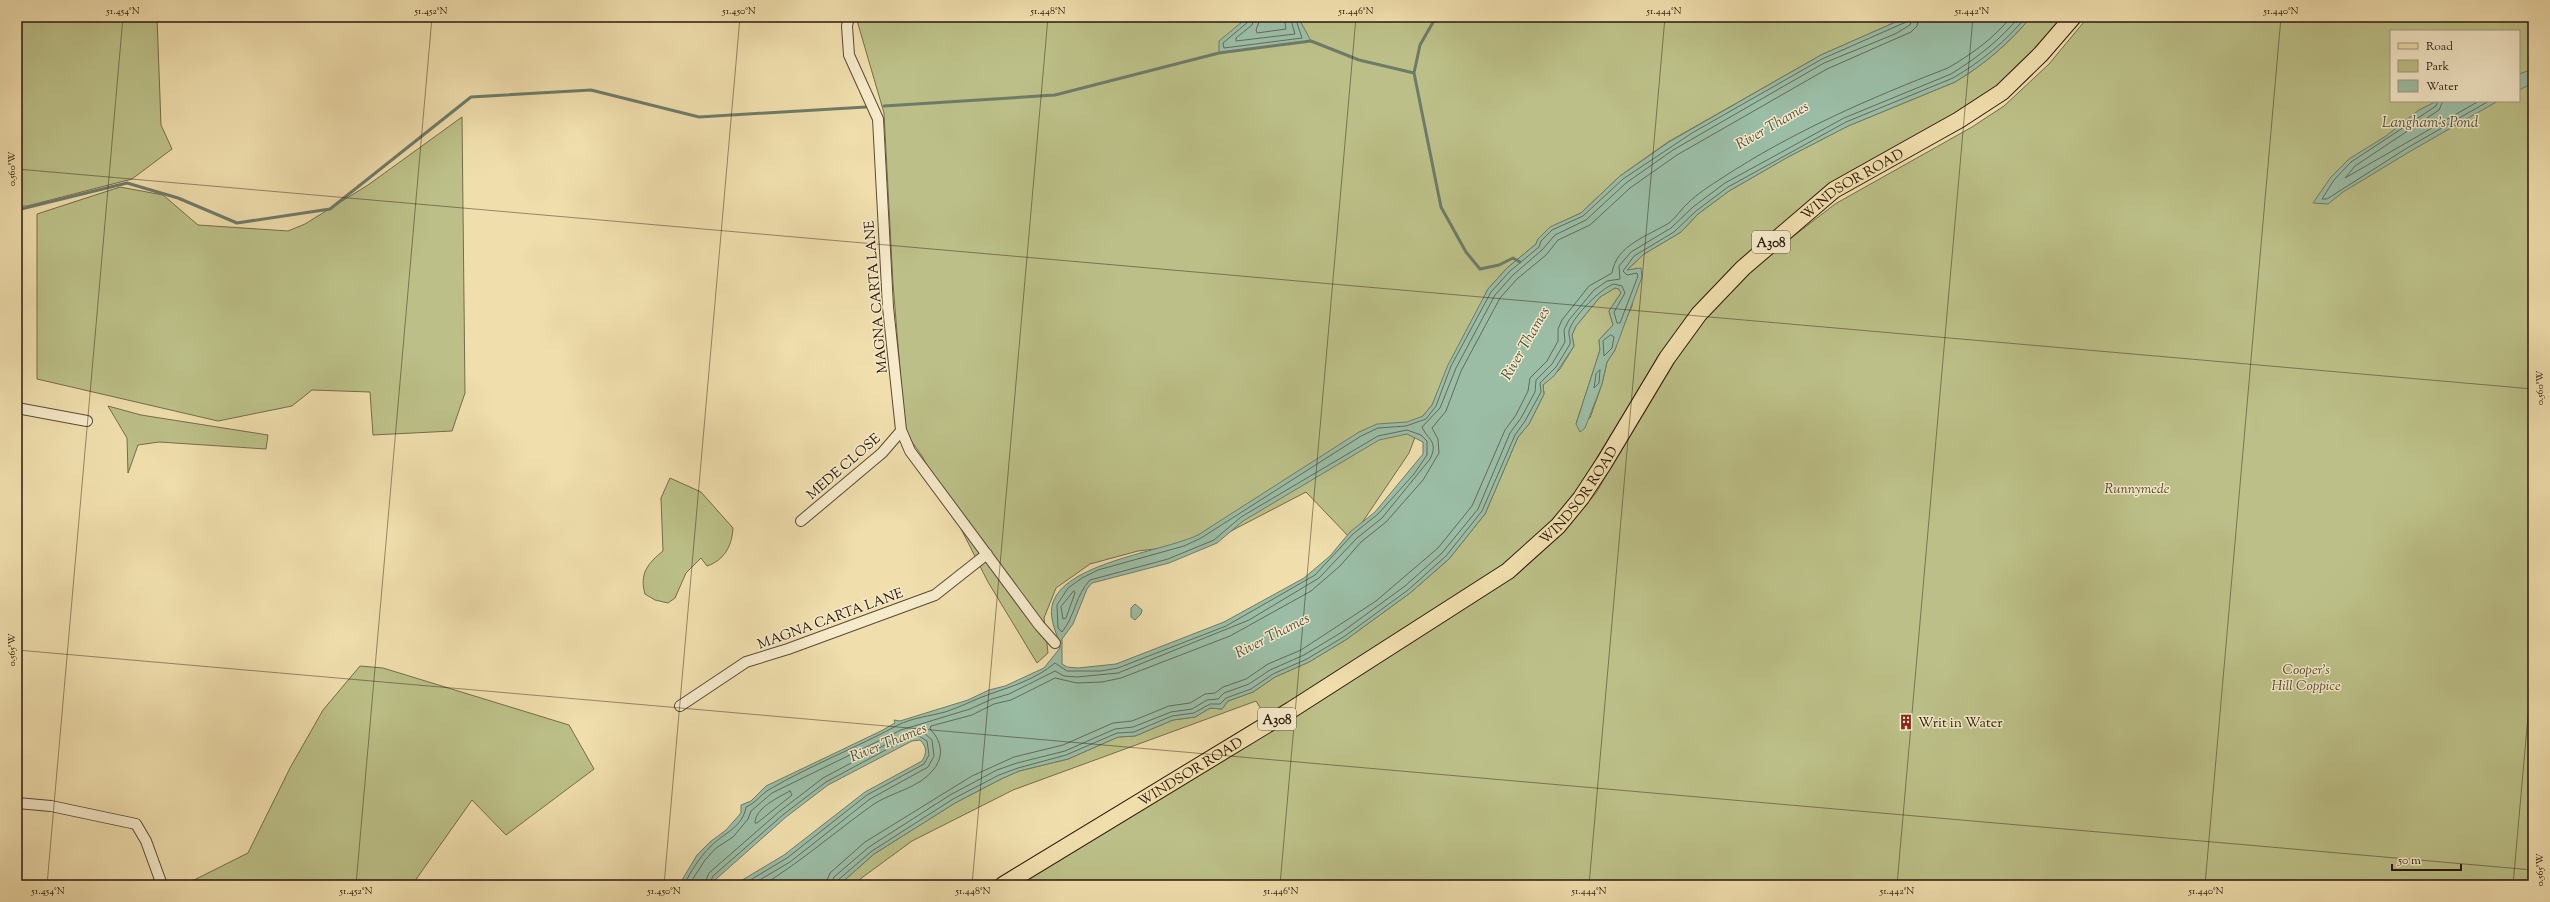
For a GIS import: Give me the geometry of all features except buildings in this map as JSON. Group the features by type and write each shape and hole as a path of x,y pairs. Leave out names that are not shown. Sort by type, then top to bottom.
{"main road":[{"name":"WINDSOR ROAD","path":"1003,885 1285,714 1508,572 1558,526 1581,498 1604,463 1667,358 1699,314 1738,272 1834,190 1959,120 2002,92 2041,54 2072,17"}],"street":[{"name":"MAGNA CARTA LANE","path":"849,17 847,26 849,54 878,119 888,307 902,431 910,451 1039,625 1055,643"},
{"path":"17,408 87,421"},
{"name":"MEDE CLOSE","path":"801,521 882,453 902,431"},
{"name":"MAGNA CARTA LANE","path":"680,706 746,662 788,649 935,595 987,554"},
{"path":"17,803 51,806 136,824 146,841 162,885"}],"green space":[{"path":"17,17 157,17 161,125 172,149 132,179 27,206 17,206"},
{"path":"856,17 1907,17 1821,55 1668,142 1620,176 1581,213 1555,225 1538,239 1536,244 1507,268 1488,289 1432,405 1423,416 1409,453 1351,539 1306,492 1208,543 1138,551 1090,564 1056,588 1044,618 1048,653 1037,663 988,582 922,456 905,432 893,283 884,113"},
{"path":"2031,17 2065,17 2045,41 1992,91 1811,201 1755,246 1729,271 1695,308 1662,352 1574,495 1554,520 1511,562 1266,717 1256,701 1013,790 912,841 852,885 839,885 874,854 955,803 1001,779 1019,771 1068,759 1118,737 1135,736 1173,720 1195,717 1210,708 1222,709 1228,701 1253,692 1275,677 1309,662 1347,639 1410,593 1449,559 1485,514 1518,437 1529,424 1544,394 1543,385 1560,369 1574,346 1572,335 1576,326 1600,297 1615,288 1619,289 1621,293 1609,311 1613,325 1599,340 1600,350 1576,424 1590,418 1602,384 1607,362 1615,350 1618,337 1632,306 1637,268 1630,271 1627,270 1644,254 1681,232 1698,214 1729,191 1788,157 1848,126 1955,82 1996,52 2014,36"},
{"name":"Runnymede","path":"2088,17 2533,17 2533,885 1012,885 1559,535 1596,493 1678,353 1706,317 1751,269 1835,204 1972,127 2004,106 2049,64"},
{"path":"462,117 465,393 452,431 373,435 370,392 312,390 292,406 218,421 37,379 37,214 120,187 163,195 198,225 288,231 305,224 368,185"},
{"path":"108,406 141,415 268,435 266,449 159,442 138,445 128,473 127,438"},
{"path":"670,478 701,492 733,528 729,546 723,556 719,560 707,566 701,558 686,573 675,598 668,603 655,600 645,594 643,581 649,565 663,551 661,498"},
{"path":"360,666 383,668 569,725 594,769 506,835 472,800 412,885 184,885 248,853 290,768 323,710"}],"water":[{"path":"1248,17 1298,17 1311,41 1219,53 1219,41"},
{"name":"River Thames","path":"1907,17 2031,17 2014,36 1996,52 1955,82 1848,126 1788,157 1729,191 1698,214 1681,232 1644,254 1627,270 1641,268 1642,277 1615,350 1607,362 1602,384 1585,428 1580,432 1576,424 1600,350 1599,340 1613,325 1609,311 1621,293 1619,289 1615,288 1600,297 1576,326 1572,335 1574,346 1554,376 1543,385 1544,394 1529,424 1518,437 1485,514 1449,559 1410,593 1347,639 1309,662 1275,677 1253,692 1228,701 1222,709 1210,708 1195,717 1173,720 1135,736 1118,737 1068,759 1019,771 1001,779 955,803 874,854 839,885 734,885 784,855 865,792 922,761 926,750 920,740 912,741 828,785 786,817 715,880 713,885 679,885 697,855 710,842 726,830 741,813 741,805 751,801 766,786 881,731 895,723 894,720 900,721 968,700 989,690 1005,686 1044,668 1060,648 1051,612 1052,606 1059,591 1074,579 1093,569 1115,561 1198,535 1359,432 1377,424 1407,422 1423,416 1432,405 1448,365 1488,289 1507,268 1536,244 1538,239 1550,227 1581,213 1620,176 1669,142 1821,55","holes":["1407,434 1423,442 1423,454 1375,512 1350,532 1330,556 1304,578 1224,622 1116,664 1078,668 1067,667 1062,664 1062,639 1073,624 1087,589 1092,583 1169,563 1217,543 1243,521 1379,440"]},
{"path":"2533,69 2533,83 2520,90 2520,74"},
{"name":"Langham's Pond","path":"2435,102 2496,102 2343,192 2328,204 2313,203 2331,177 2349,159 2386,136 2419,110"},
{"path":"1135,604 1142,610 1141,614 1135,620 1131,617 1131,608"}],"waterway":[{"path":"1414,73 1420,45 1436,17"},
{"path":"884,106 1055,95 1219,53 1311,41 1359,60 1414,73 1441,207 1466,252 1480,269 1499,265 1513,258 1520,262"},
{"path":"17,210 127,183 178,198 237,223 330,209 471,97 591,90 699,117 866,107"}],"place":[{"name":"Writ in Water","path":"1906,722"}],"park label":[{"name":"Cooper's Hill Coppice","path":"2306,678"}]}
